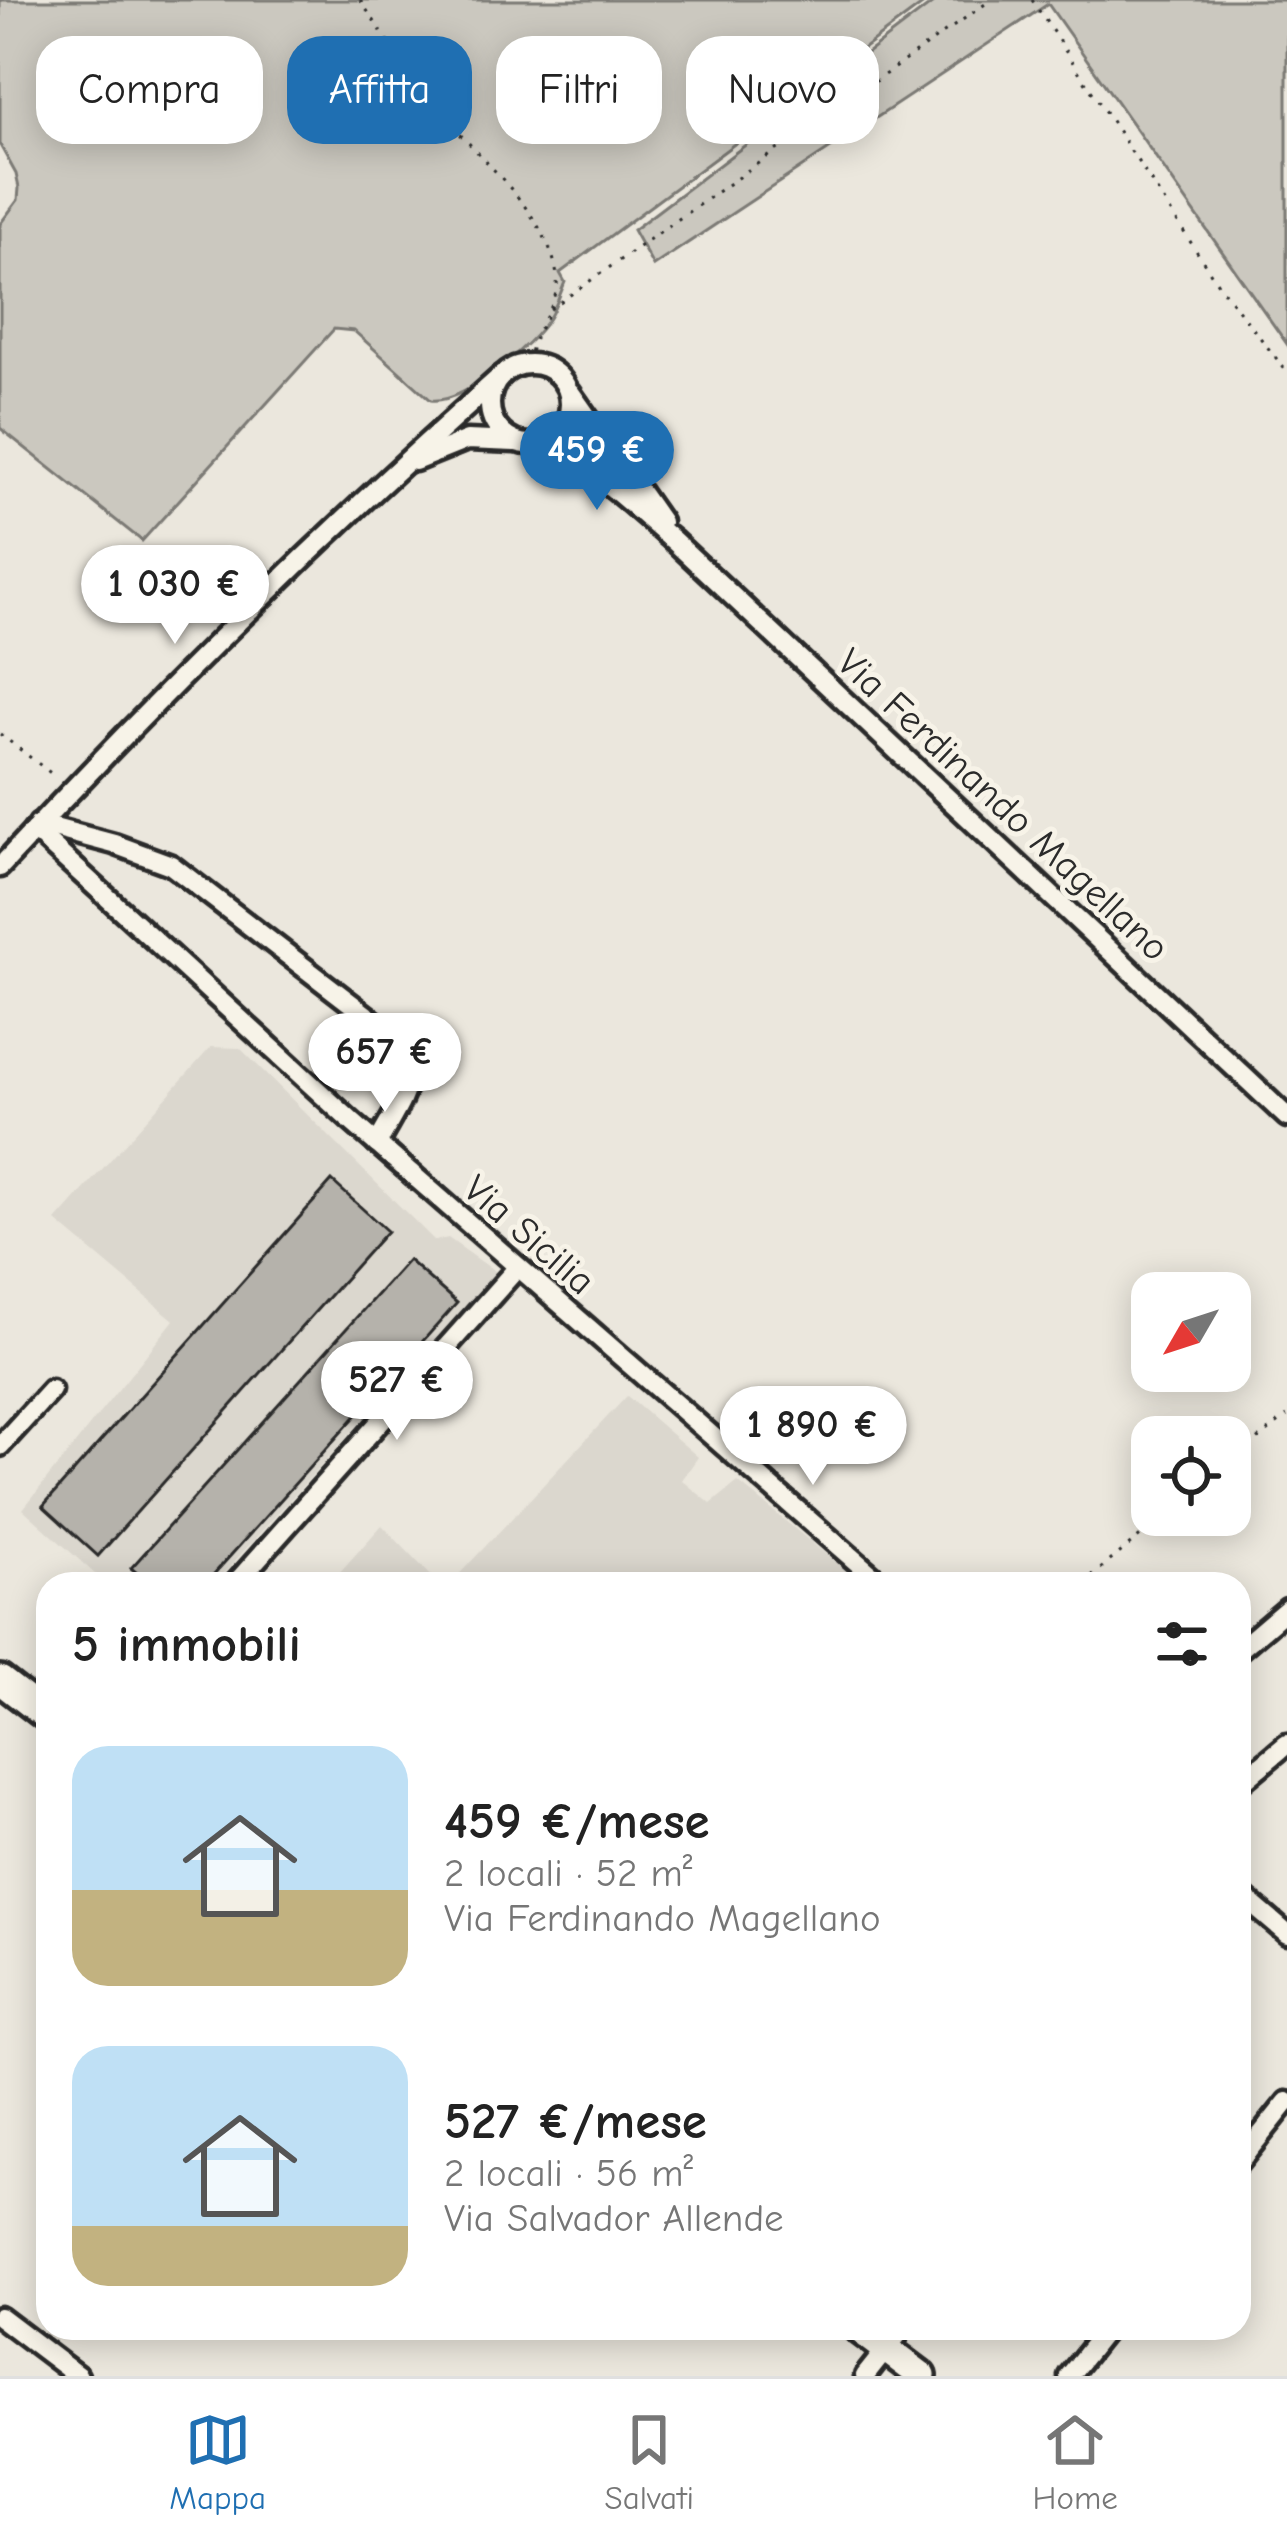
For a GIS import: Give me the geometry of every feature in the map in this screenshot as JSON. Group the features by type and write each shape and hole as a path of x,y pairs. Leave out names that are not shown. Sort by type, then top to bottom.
{"street":[{"path":"0,866 228,632 394,470 501,376 529,363 553,370 568,389 571,402 564,427 555,436 523,443 467,440 394,470"},
{"path":"501,376 490,399 490,412 495,425 523,443"},
{"name":"Via Ferdinando Magellano","path":"568,389 674,541"},
{"name":"Via Ferdinando Magellano","path":"523,443 545,443 572,458 674,541 1287,1118"},
{"path":"36,827 114,844 171,865 384,1029 403,1048 410,1065 408,1084 377,1144"},
{"name":"Via Sicilia","path":"36,827 377,1144 869,1572"},
{"path":"246,1572 518,1267"},
{"path":"0,1446 51,1390"},
{"path":"1251,1640 1287,1609"},
{"path":"0,1680 36,1708"},
{"path":"1251,1774 1287,1744"},
{"path":"1251,1904 1287,1934"},
{"path":"1251,2147 1287,2102"},
{"path":"0,2317 78,2376"},
{"path":"38,2345 42,2340"},
{"path":"866,2376 894,2340"},
{"path":"896,2340 922,2376"},
{"path":"1069,2376 1098,2340"}],"path":[{"path":"360,0 434,105 513,192 546,244 557,280 529,363"},
{"path":"550,309 991,0"},
{"path":"1032,0 1218,284 1287,372"},
{"path":"0,734 73,790"},
{"path":"1251,1445 1287,1415"},
{"path":"1097,1572 1140,1536"}],"shaded area":[{"path":"0,0 929,0 879,37 686,36 686,144 734,144 560,273 565,282 551,314 513,357 461,393 431,400 354,331 334,329 142,541 0,428 0,224 18,200 19,188 0,145"},
{"path":"937,0 1287,0 1287,344 1048,4 879,116 879,44"},
{"path":"747,144 837,144 653,266 633,230"},
{"path":"211,1047 240,1048 435,1241 448,1238 496,1272 225,1572 93,1572 23,1509 174,1320 56,1221"},
{"path":"627,1396 698,1457 682,1480 711,1504 738,1482 847,1572 461,1572"},
{"path":"382,1525 427,1572 340,1572"}],"building":[{"path":"332,1181 387,1231 98,1556 43,1506"},
{"path":"408,1260 457,1303 216,1572 136,1572 131,1568"}]}
